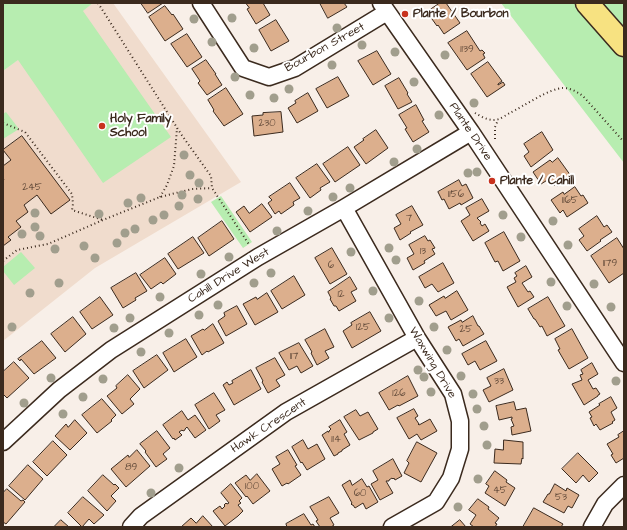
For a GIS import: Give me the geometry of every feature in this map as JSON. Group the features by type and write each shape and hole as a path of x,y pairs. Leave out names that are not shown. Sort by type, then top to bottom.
{"highway":[{"path":"587,3 624,45"},
{"path":"596,3 624,31"}],"street":[{"name":"Bourbon Street","path":"202,3 243,68 269,77 295,68 384,8"},
{"name":"Plante Drive","path":"384,8 471,132 624,363"},
{"name":"Cahill Drive West","path":"3,442 60,390 111,350 258,257 344,208 471,132"},
{"name":"Waxwing Drive","path":"344,208 417,338 453,394 460,421 460,449 450,478 436,502 392,527"},
{"name":"Hawk Crescent","path":"131,527 141,516 286,412 417,338"},
{"path":"592,527 605,504 624,485"}],"path":[{"path":"98,3 177,128 211,176 212,188 258,257"},
{"path":"475,112 482,118 498,120 549,91 562,88 570,89 583,96 624,142"},
{"path":"495,139 495,127 498,120"},
{"path":"3,123 19,128 25,132 72,194 72,210 103,220"},
{"path":"160,197 167,185 174,166 177,128"},
{"path":"3,261 17,250 48,244 160,197 192,189 212,188"}],"shaded area":[{"name":"Holy Family School","path":"93,3 113,3 241,182 95,268 3,341 3,71"}],"green space":[{"path":"3,3 93,3 83,11 171,137 103,183 18,60 3,71"},
{"path":"501,3 624,3 624,163"},
{"path":"6,112 19,129 3,139 3,114"},
{"path":"221,196 252,242 243,248 211,202"},
{"path":"21,252 35,268 14,285 3,271 3,267"}],"building":[{"path":"141,3 163,3 148,13"},
{"path":"246,3 263,3 270,15 256,24 247,9 249,8"},
{"path":"320,3 344,3 347,7 328,18"},
{"path":"440,3 446,3 460,23 444,34 427,12"},
{"path":"165,6 172,15 173,14 183,29 165,41 149,17"},
{"path":"276,20 289,41 271,51 259,30"},
{"path":"467,31 480,51 482,50 485,53 483,54 485,58 467,70 448,43"},
{"path":"187,34 202,57 187,67 171,44"},
{"path":"377,51 391,74 373,85 358,61"},
{"path":"206,60 222,85 207,95 198,83 200,81 192,69"},
{"path":"488,62 502,81 498,85 503,82 505,85 487,97 471,74"},
{"path":"338,77 349,96 327,108 316,89"},
{"path":"399,78 412,102 398,109 385,86"},
{"path":"226,88 243,114 224,126 213,111 214,110 208,100"},
{"path":"308,93 318,111 297,123 288,108 296,103 295,101"},
{"path":"416,105 424,120 422,121 429,132 413,142 399,115"},
{"path":"281,112 283,132 254,136 252,116 263,115 263,113"},
{"path":"376,130 388,148 366,164 354,147"},
{"path":"542,132 553,150 531,167 524,156 529,152 524,144"},
{"path":"22,136 70,200 51,214 37,195 24,205 28,212 16,221 21,227 8,237 11,240 3,246 3,166 11,160 3,150"},
{"path":"348,147 360,165 335,182 323,164"},
{"path":"558,158 571,176 557,186 556,184 554,186 549,179 541,184 533,172 550,160 552,162"},
{"path":"317,164 330,182 320,188 321,190 310,198 296,178"},
{"path":"459,180 462,186 466,184 473,198 461,205 460,203 449,209 444,199 442,200 438,192"},
{"path":"290,183 300,198 293,202 294,205 281,214 279,211 275,214 268,203 272,200 269,197"},
{"path":"575,187 588,203 567,217 563,210 560,213 551,200 563,192 564,194"},
{"path":"482,199 489,211 477,218 481,222 480,223 482,226 485,224 489,231 473,241 461,221 470,215 466,208"},
{"path":"262,204 272,217 250,232 236,212 244,206 249,213"},
{"path":"412,206 423,225 410,232 411,233 400,240 394,228 401,224 396,215"},
{"path":"597,216 604,227 607,225 612,232 587,251 579,240 584,236 579,229"},
{"path":"222,221 234,239 209,256 198,238"},
{"path":"504,232 520,261 503,271 498,261 495,262 485,243"},
{"path":"425,236 428,241 430,240 435,248 432,249 435,254 424,261 425,263 413,270 407,258 414,254 409,245"},
{"path":"193,237 204,253 178,269 168,254"},
{"path":"617,238 624,249 624,273 609,283 591,256"},
{"path":"332,248 347,274 330,284 315,258"},
{"path":"165,258 176,274 163,284 161,282 151,289 140,275"},
{"path":"443,263 454,283 438,292 432,284 425,288 419,277"},
{"path":"526,266 532,277 522,283 528,292 530,291 534,297 518,307 507,287 516,282 514,278 517,276 515,273"},
{"path":"136,273 147,291 135,298 136,300 123,308 111,288"},
{"path":"294,276 305,295 282,309 271,291"},
{"path":"350,277 357,289 351,292 356,301 339,311 336,306 334,306 328,292"},
{"path":"457,291 468,310 451,320 446,311 436,316 429,305 444,296 445,298"},
{"path":"267,293 278,312 255,325 243,304 256,297 257,299"},
{"path":"100,297 113,315 92,329 80,312"},
{"path":"548,297 565,326 547,336 542,326 540,327 528,309"},
{"path":"237,306 247,324 226,336 218,321 225,316 224,313"},
{"path":"370,312 381,331 352,348 343,331 352,325 351,323"},
{"path":"473,316 484,334 463,346 459,339 456,341 448,327"},
{"path":"73,317 86,334 65,352 51,334"},
{"path":"213,324 224,343 202,355 191,336"},
{"path":"325,329 334,347 325,351 329,358 317,365 305,340"},
{"path":"572,329 588,358 569,369 558,350 560,349 555,339"},
{"path":"186,339 197,357 174,372 163,353"},
{"path":"42,341 56,358 34,374 21,359 20,361 18,359"},
{"path":"486,341 497,361 480,370 475,361 468,365 462,354"},
{"path":"299,343 313,366 301,373 297,366 289,370 279,353"},
{"path":"157,355 168,370 144,388 133,371"},
{"path":"275,358 285,375 276,380 280,386 268,393 256,368"},
{"path":"14,362 29,378 7,398 3,394 3,372"},
{"path":"592,363 598,374 588,380 593,389 596,388 600,394 584,405 572,384 582,380 580,375 583,374 581,370"},
{"path":"504,369 513,390 489,402 483,390 491,386 487,378"},
{"path":"251,370 261,389 234,405 223,385 227,382 229,385 233,383 232,381"},
{"path":"128,375 140,389 130,399 134,404 122,414 107,396 117,388 116,386"},
{"path":"408,376 418,396 389,410 379,393"},
{"path":"214,393 225,410 216,415 220,421 209,429 195,405"},
{"path":"611,397 617,408 611,412 615,420 612,422 613,423 600,430 596,424 594,426 589,412"},
{"path":"102,399 116,415 111,420 112,421 97,433 82,415"},
{"path":"514,402 516,410 526,408 531,431 512,435 511,427 514,426 511,419 512,417 499,420 496,406"},
{"path":"414,409 418,416 415,418 419,425 430,419 437,431 421,440 417,434 409,439 397,418"},
{"path":"356,410 360,416 368,412 378,429 359,440 344,417"},
{"path":"182,411 188,420 195,415 206,430 195,438 187,427 185,430 179,432 182,435 175,440 174,438 173,439 163,425"},
{"path":"75,420 87,433 70,450 55,436 66,424 68,427"},
{"path":"340,420 347,432 344,434 350,445 334,456 322,435 328,431 329,432 331,429 329,427"},
{"path":"157,431 170,448 163,454 167,459 156,467 140,444"},
{"path":"624,431 624,458 616,463 607,444 619,437 618,435"},
{"path":"303,440 308,449 317,444 325,459 307,470 302,462 301,463 292,447"},
{"path":"504,440 523,442 523,459 522,458 521,464 494,463 495,449 503,450"},
{"path":"53,441 67,455 47,476 33,462"},
{"path":"417,442 437,453 421,482 404,473 409,463 407,461"},
{"path":"137,450 150,466 126,487 111,469 128,455 129,457"},
{"path":"288,450 301,475 288,484 287,483 282,486 272,469 280,464 276,457"},
{"path":"578,453 598,473 589,482 583,475 576,483 562,469"},
{"path":"393,459 402,476 395,480 392,478 389,481 386,481 393,493 380,500 371,484 378,480 373,471"},
{"path":"28,465 43,479 25,500 9,486"},
{"path":"495,471 507,480 506,482 515,488 505,506 485,493 489,486 486,484"},
{"path":"257,474 270,491 253,504 235,483 246,475 250,480"},
{"path":"103,475 119,488 111,496 116,501 107,511 88,491"},
{"path":"362,479 367,487 369,486 378,502 366,509 363,503 355,508 351,504 352,503 342,485 350,480 352,485"},
{"path":"231,484 242,498 239,501 241,503 238,505 243,511 225,526 213,511 220,506 222,509 226,503 229,503 221,493"},
{"path":"555,484 566,491 567,488 579,495 572,508 568,506 564,513 543,502"},
{"path":"7,489 21,501 23,500 25,502 6,524 3,522 3,493"},
{"path":"83,497 104,515 94,524 89,519 82,527 68,513"},
{"path":"329,497 339,513 330,518 334,525 331,527 320,527 316,521 318,520 310,507"},
{"path":"478,499 489,507 488,509 499,518 495,523 497,524 495,527 474,527 470,524 476,515 469,510"},
{"path":"534,508 563,524 561,527 523,527"},
{"path":"304,514 311,525 313,524 315,527 287,527 286,524"},
{"path":"203,516 213,527 181,527 191,518 196,523"},
{"path":"61,520 69,527 54,527"},
{"path":"460,520 466,527 451,527"}],"place":[{"name":"Plante / Bourbon","path":"405,14"},
{"name":"Holy Family School","path":"102,126"},
{"name":"Plante / Cahill","path":"492,181"}]}
